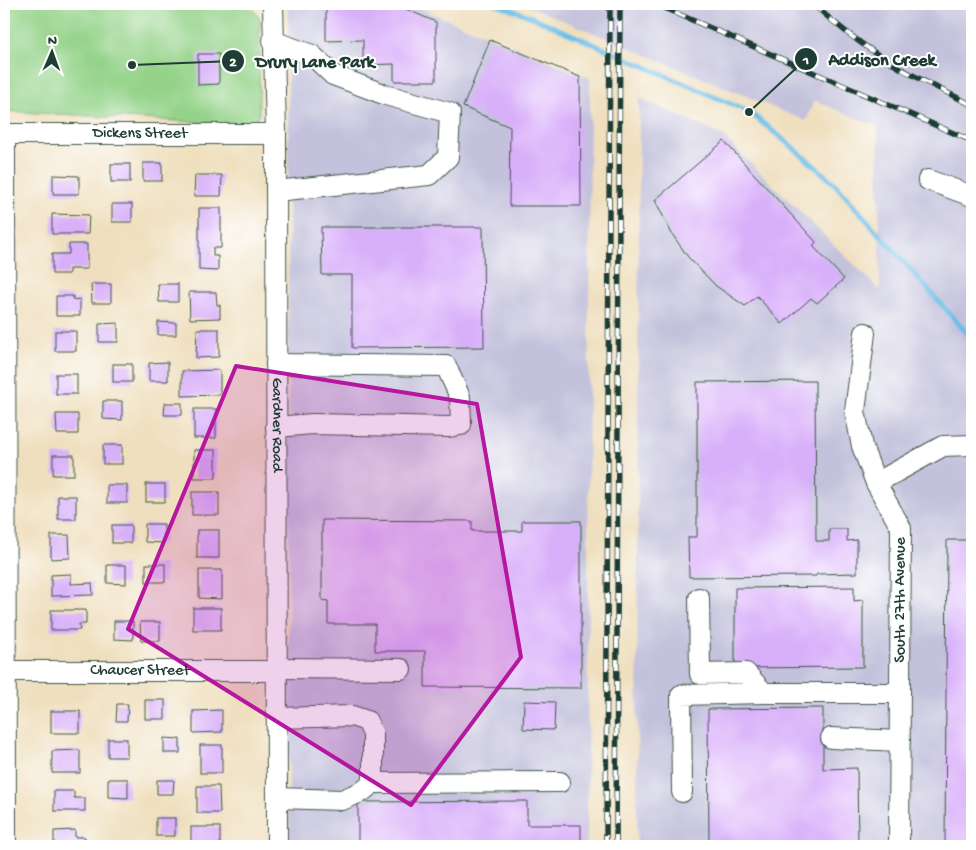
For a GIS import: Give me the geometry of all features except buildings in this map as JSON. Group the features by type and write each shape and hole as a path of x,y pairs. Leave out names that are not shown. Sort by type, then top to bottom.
{"street":[{"name":"Gardner Road","path":"273,4 276,134 277,846"},
{"path":"273,42 312,54 333,75 386,95 450,113 448,157 429,175 276,191"},
{"path":"4,134 6,846"},
{"name":"Dickens Street","path":"4,134 276,134"},
{"path":"928,180 972,196"},
{"name":"South 27th Avenue","path":"865,333 855,411 862,446 876,483 901,528 899,846"},
{"path":"276,364 446,366 460,397 461,425 313,424 276,427"},
{"path":"876,483 943,446 972,445"},
{"path":"699,598 700,674 746,673 764,693"},
{"name":"Chaucer Street","path":"5,672 401,669"},
{"path":"682,792 681,695 900,693"},
{"path":"277,718 352,716 367,721 373,734 372,784"},
{"path":"831,738 900,740"},
{"path":"276,798 342,800 363,791 372,784 560,782"}],"highlighted area":[{"path":"236,366 477,404 521,657 411,805 128,629"}],"shaded area":[{"path":"288,4 410,4 590,78 587,846 289,846"},
{"path":"524,4 972,4 972,846 637,846 639,98 723,136 880,290 878,127 814,100 806,121"}],"green space":[{"path":"5,4 139,4 146,6 245,6 250,8 260,20 259,115 254,122 245,125 4,111"}],"waterway":[{"path":"496,4 527,15 749,112 834,183 972,339"}],"railway":[{"path":"606,846 610,4"},
{"path":"616,846 620,4"},
{"path":"655,4 972,141"},
{"path":"813,4 836,24 888,61 972,105"}],"place":[{"name":"Drury Lane Park","path":"132,65"},
{"name":"Addison Creek","path":"749,112"}]}
